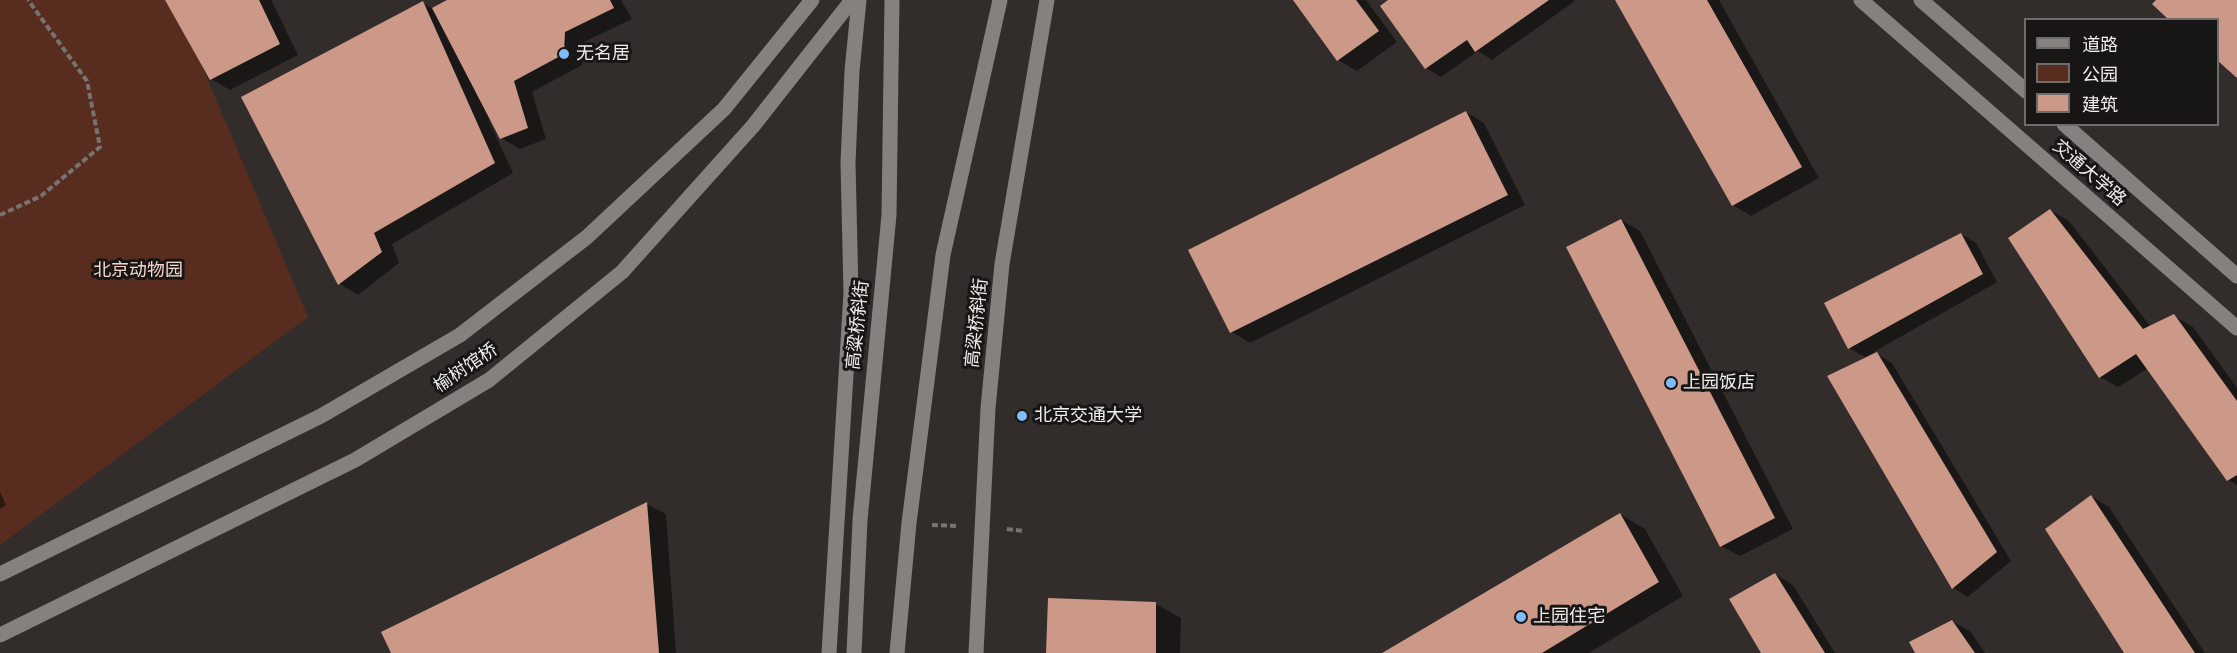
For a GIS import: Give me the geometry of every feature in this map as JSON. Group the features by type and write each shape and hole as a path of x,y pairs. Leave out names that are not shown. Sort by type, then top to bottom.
{"main road":[{"name":"榆树馆桥","path":"0,574 321,416 460,335 587,237 724,109 812,0"},
{"name":"榆树馆桥","path":"0,635 355,460 489,380 622,272 753,126 852,0"},
{"path":"829,653 851,293 848,163 852,71 859,0"},
{"name":"高粱桥斜街","path":"854,653 860,520 889,215 892,0"},
{"path":"897,653 909,523 943,255 1000,0"},
{"name":"高梁桥斜街","path":"976,653 988,408 1002,264 1047,0"},
{"name":"交通大学路","path":"1861,0 2237,328"},
{"path":"1921,0 2024,90"},
{"name":"交通大学路","path":"2066,126 2237,276"}],"path":[{"path":"0,215 41,196 100,147 87,81 28,0"}],"green space":[{"name":"北京动物园","path":"0,0 174,0 308,317 0,545"}],"building":[{"path":"165,0 259,0 280,44 210,80"},
{"path":"447,0 610,0 614,8 565,32 564,54 514,81 528,128 500,139 432,8"},
{"path":"1293,0 1356,0 1379,31 1337,61"},
{"path":"1388,0 1549,0 1475,52 1467,40 1425,69 1380,6"},
{"path":"1615,0 1707,0 1802,167 1732,206"},
{"path":"2156,0 2237,0 2237,78 2219,62 2219,18 2167,18 2152,4"},
{"path":"423,1 495,163 374,233 382,252 338,285 241,97"},
{"path":"1466,111 1508,195 1230,333 1188,250"},
{"path":"2050,209 2143,329 2174,314 2237,401 2237,475 2227,481 2136,354 2099,378 2008,238"},
{"name":"上园饭店","path":"1621,219 1775,518 1720,547 1566,247"},
{"path":"1961,233 1983,274 1848,349 1824,303"},
{"path":"1877,352 1997,552 1952,589 1827,376"},
{"path":"2091,495 2195,653 2124,653 2045,529"},
{"path":"647,502 659,653 391,653 381,632"},
{"name":"上园住宅","path":"1620,513 1659,582 1542,653 1382,653"},
{"path":"1775,573 1825,653 1761,653 1729,599"},
{"path":"1048,598 1156,602 1156,653 1046,653"},
{"path":"1952,620 1975,653 1915,653 1909,642"}],"place":[{"name":"无名居","path":"564,54"},
{"name":"上园饭店","path":"1671,383"},
{"name":"北京交通大学","path":"1022,416"},
{"name":"上园住宅","path":"1521,617"}]}
